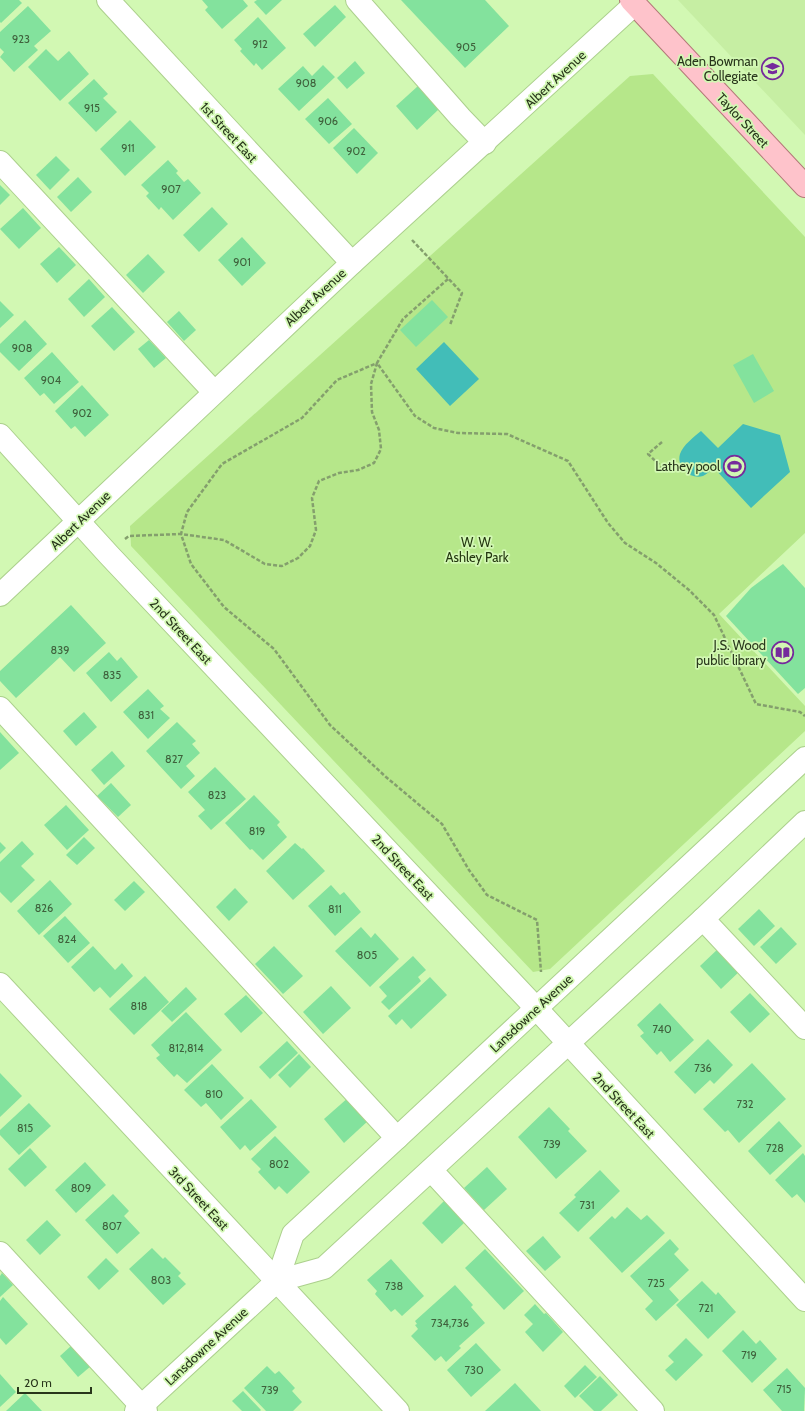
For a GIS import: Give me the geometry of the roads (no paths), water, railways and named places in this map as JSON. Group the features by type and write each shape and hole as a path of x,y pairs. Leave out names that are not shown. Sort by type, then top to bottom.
{"main road":[{"name":"Taylor Street","path":"633,2 805,186"}],"street":[{"name":"1st Street East","path":"108,0 352,263"},
{"path":"357,0 460,117 485,143"},
{"name":"Albert Avenue","path":"0,595 214,392 352,263 485,143 633,2"},
{"path":"0,162 214,392"},
{"name":"2nd Street East","path":"0,435 78,521 530,1001 805,1300"},
{"path":"0,708 397,1138"},
{"name":"Lansdowne Avenue","path":"141,1409 276,1281 293,1234 397,1138 530,1001 805,758"},
{"name":"Lansdowne Avenue","path":"276,1281 324,1268 805,822"},
{"path":"702,919 805,1028"},
{"name":"3rd Street East","path":"0,984 398,1411"},
{"path":"431,1170 653,1411"},
{"path":"0,1253 141,1409"}],"water":[{"path":"444,342 479,379 450,406 416,369"},
{"name":"Lathey pool","path":"743,424 780,435 790,472 751,508 714,468 703,476 693,476 682,468 679,459 684,447 701,431 718,448"}],"place":[{"name":"Aden Bowman Collegiate","path":"773,68"},
{"name":"Lathey pool","path":"735,466"},
{"name":"J.S. Wood public library","path":"782,652"}],"park label":[{"name":"W. W. Ashley Park","path":"477,550"}]}
